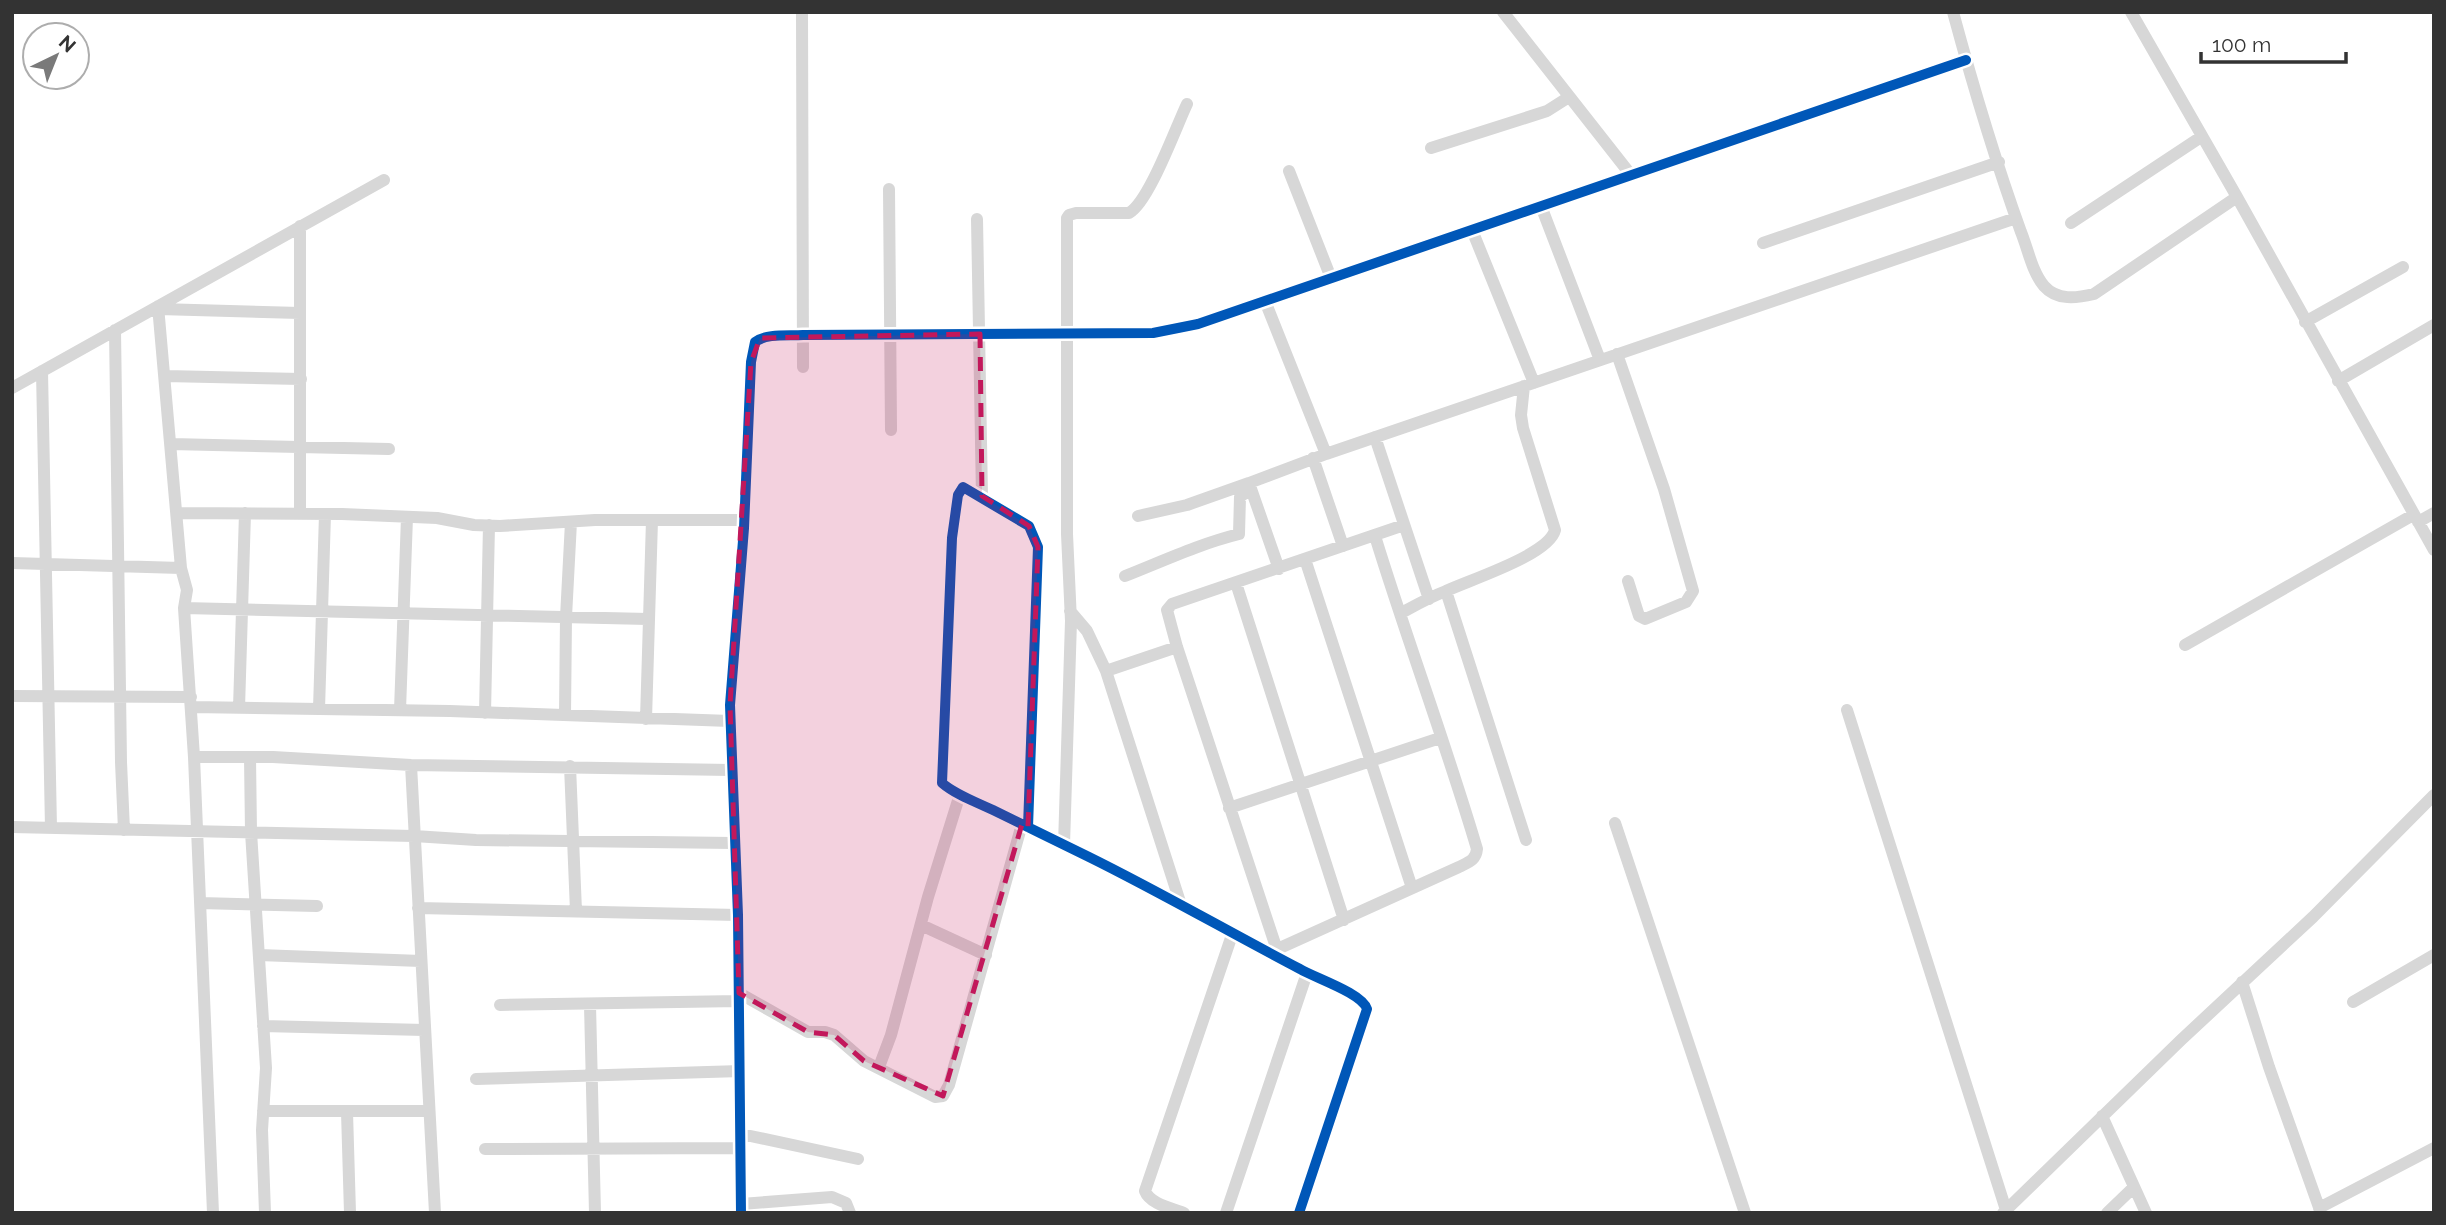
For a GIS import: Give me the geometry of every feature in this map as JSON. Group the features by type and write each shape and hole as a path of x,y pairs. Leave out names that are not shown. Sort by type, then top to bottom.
{"street":[{"path":"802,12 803,368"},
{"path":"1503,12 1631,175"},
{"path":"1953,12 2016,218 2037,274 2044,286 2052,292 2064,297 2079,298 2094,293 2236,197"},
{"path":"2131,12 2434,551"},
{"path":"850,1213 846,1203 832,1197 741,1208 738,915 730,721 744,520 751,362 755,342 760,338 803,335 1153,333 1198,324 1966,60"},
{"path":"1430,148 1547,111 1569,97"},
{"path":"1064,845 1070,611 1067,534 1067,218 1076,213 1129,213 1136,209 1187,103"},
{"path":"2071,223 2201,136"},
{"path":"1763,243 1999,162"},
{"path":"1289,172 1331,278"},
{"path":"12,388 384,180"},
{"path":"889,189 891,430"},
{"path":"1541,206 1600,360"},
{"path":"1138,516 1250,486 1313,458 2016,218"},
{"path":"977,219 982,496"},
{"path":"300,226 300,514"},
{"path":"1401,613 1446,591 1504,568 1546,543 1555,530 1523,428 1521,415 1529,384 1472,230"},
{"path":"2305,322 2403,267"},
{"path":"1265,301 1326,454"},
{"path":"159,307 300,313"},
{"path":"159,307 181,568 187,590 184,608 194,757 213,1213"},
{"path":"2338,381 2434,325"},
{"path":"115,330 124,830"},
{"path":"1617,354 1664,489 1693,591 1686,601 1645,620 1639,615 1628,581"},
{"path":"42,371 51,828"},
{"path":"164,376 300,379"},
{"path":"1375,437 1429,599"},
{"path":"171,444 389,449"},
{"path":"1313,458 1343,546"},
{"path":"1250,486 1279,569"},
{"path":"1125,576 1205,542 1239,534 1240,497 1250,486"},
{"path":"499,1005 739,997 808,1032 834,1035 864,1062 879,1067 935,1097 943,1096 949,1085 1025,825 1038,547 1029,526 968,488 960,489 953,538 941,779 944,785 1025,825 1233,932 1274,951 1307,973 1361,999 1367,1009 1298,1213"},
{"path":"177,513 437,518 489,525 744,520"},
{"path":"239,708 245,513"},
{"path":"2185,645 2415,519 2434,513"},
{"path":"320,709 326,514"},
{"path":"400,710 407,517"},
{"path":"646,719 652,520"},
{"path":"565,715 571,522"},
{"path":"485,713 489,525"},
{"path":"1274,951 1177,647 1168,615 1169,606 1404,525"},
{"path":"1274,951 1460,867 1473,860 1476,854 1477,849 1460,793 1375,536"},
{"path":"1305,559 1412,888"},
{"path":"12,563 181,568"},
{"path":"1236,583 1344,920"},
{"path":"1446,591 1526,840"},
{"path":"184,608 648,619"},
{"path":"1070,611 1087,631 1106,671 1181,905"},
{"path":"1106,671 1177,647"},
{"path":"12,696 120,698 239,708 400,710 730,721"},
{"path":"1846,710 2004,1211 2313,917 2434,795"},
{"path":"1229,808 1440,738"},
{"path":"194,757 411,765 731,770"},
{"path":"250,757 251,832 266,1068 263,1111 265,1213"},
{"path":"411,765 435,1213"},
{"path":"570,766 576,911"},
{"path":"879,1067 891,1035 960,794"},
{"path":"1615,823 1745,1213"},
{"path":"12,827 414,836 476,840 734,843"},
{"path":"200,902 317,906"},
{"path":"418,908 738,915"},
{"path":"921,925 986,955"},
{"path":"1184,1213 1153,1200 1145,1191 1233,932"},
{"path":"259,955 421,961"},
{"path":"2353,1002 2434,956"},
{"path":"1226,1213 1307,973"},
{"path":"2242,982 2320,1210 2434,1148"},
{"path":"590,1004 595,1213"},
{"path":"263,1026 424,1030"},
{"path":"476,1079 741,1071"},
{"path":"263,1111 429,1111"},
{"path":"347,1112 350,1213"},
{"path":"2102,1116 2146,1213"},
{"path":"741,1134 858,1159"},
{"path":"485,1149 741,1148"},
{"path":"2107,1213 2134,1187"}],"highlighted area":[{"path":"980,334 982,496 1029,526 1038,547 1028,827 1022,824 943,1096 864,1061 834,1035 808,1032 739,993 730,705 751,362 760,338"}],"cycle path":[{"path":"741,1213 738,915 730,705 744,528 751,362 755,342 765,337 784,335 1153,333 1198,324 1966,60"},
{"path":"1028,827 1038,547 1029,526 963,487 958,495 952,538 942,783 960,795 1116,870 1348,992 1357,997 1367,1009 1299,1213"}]}
